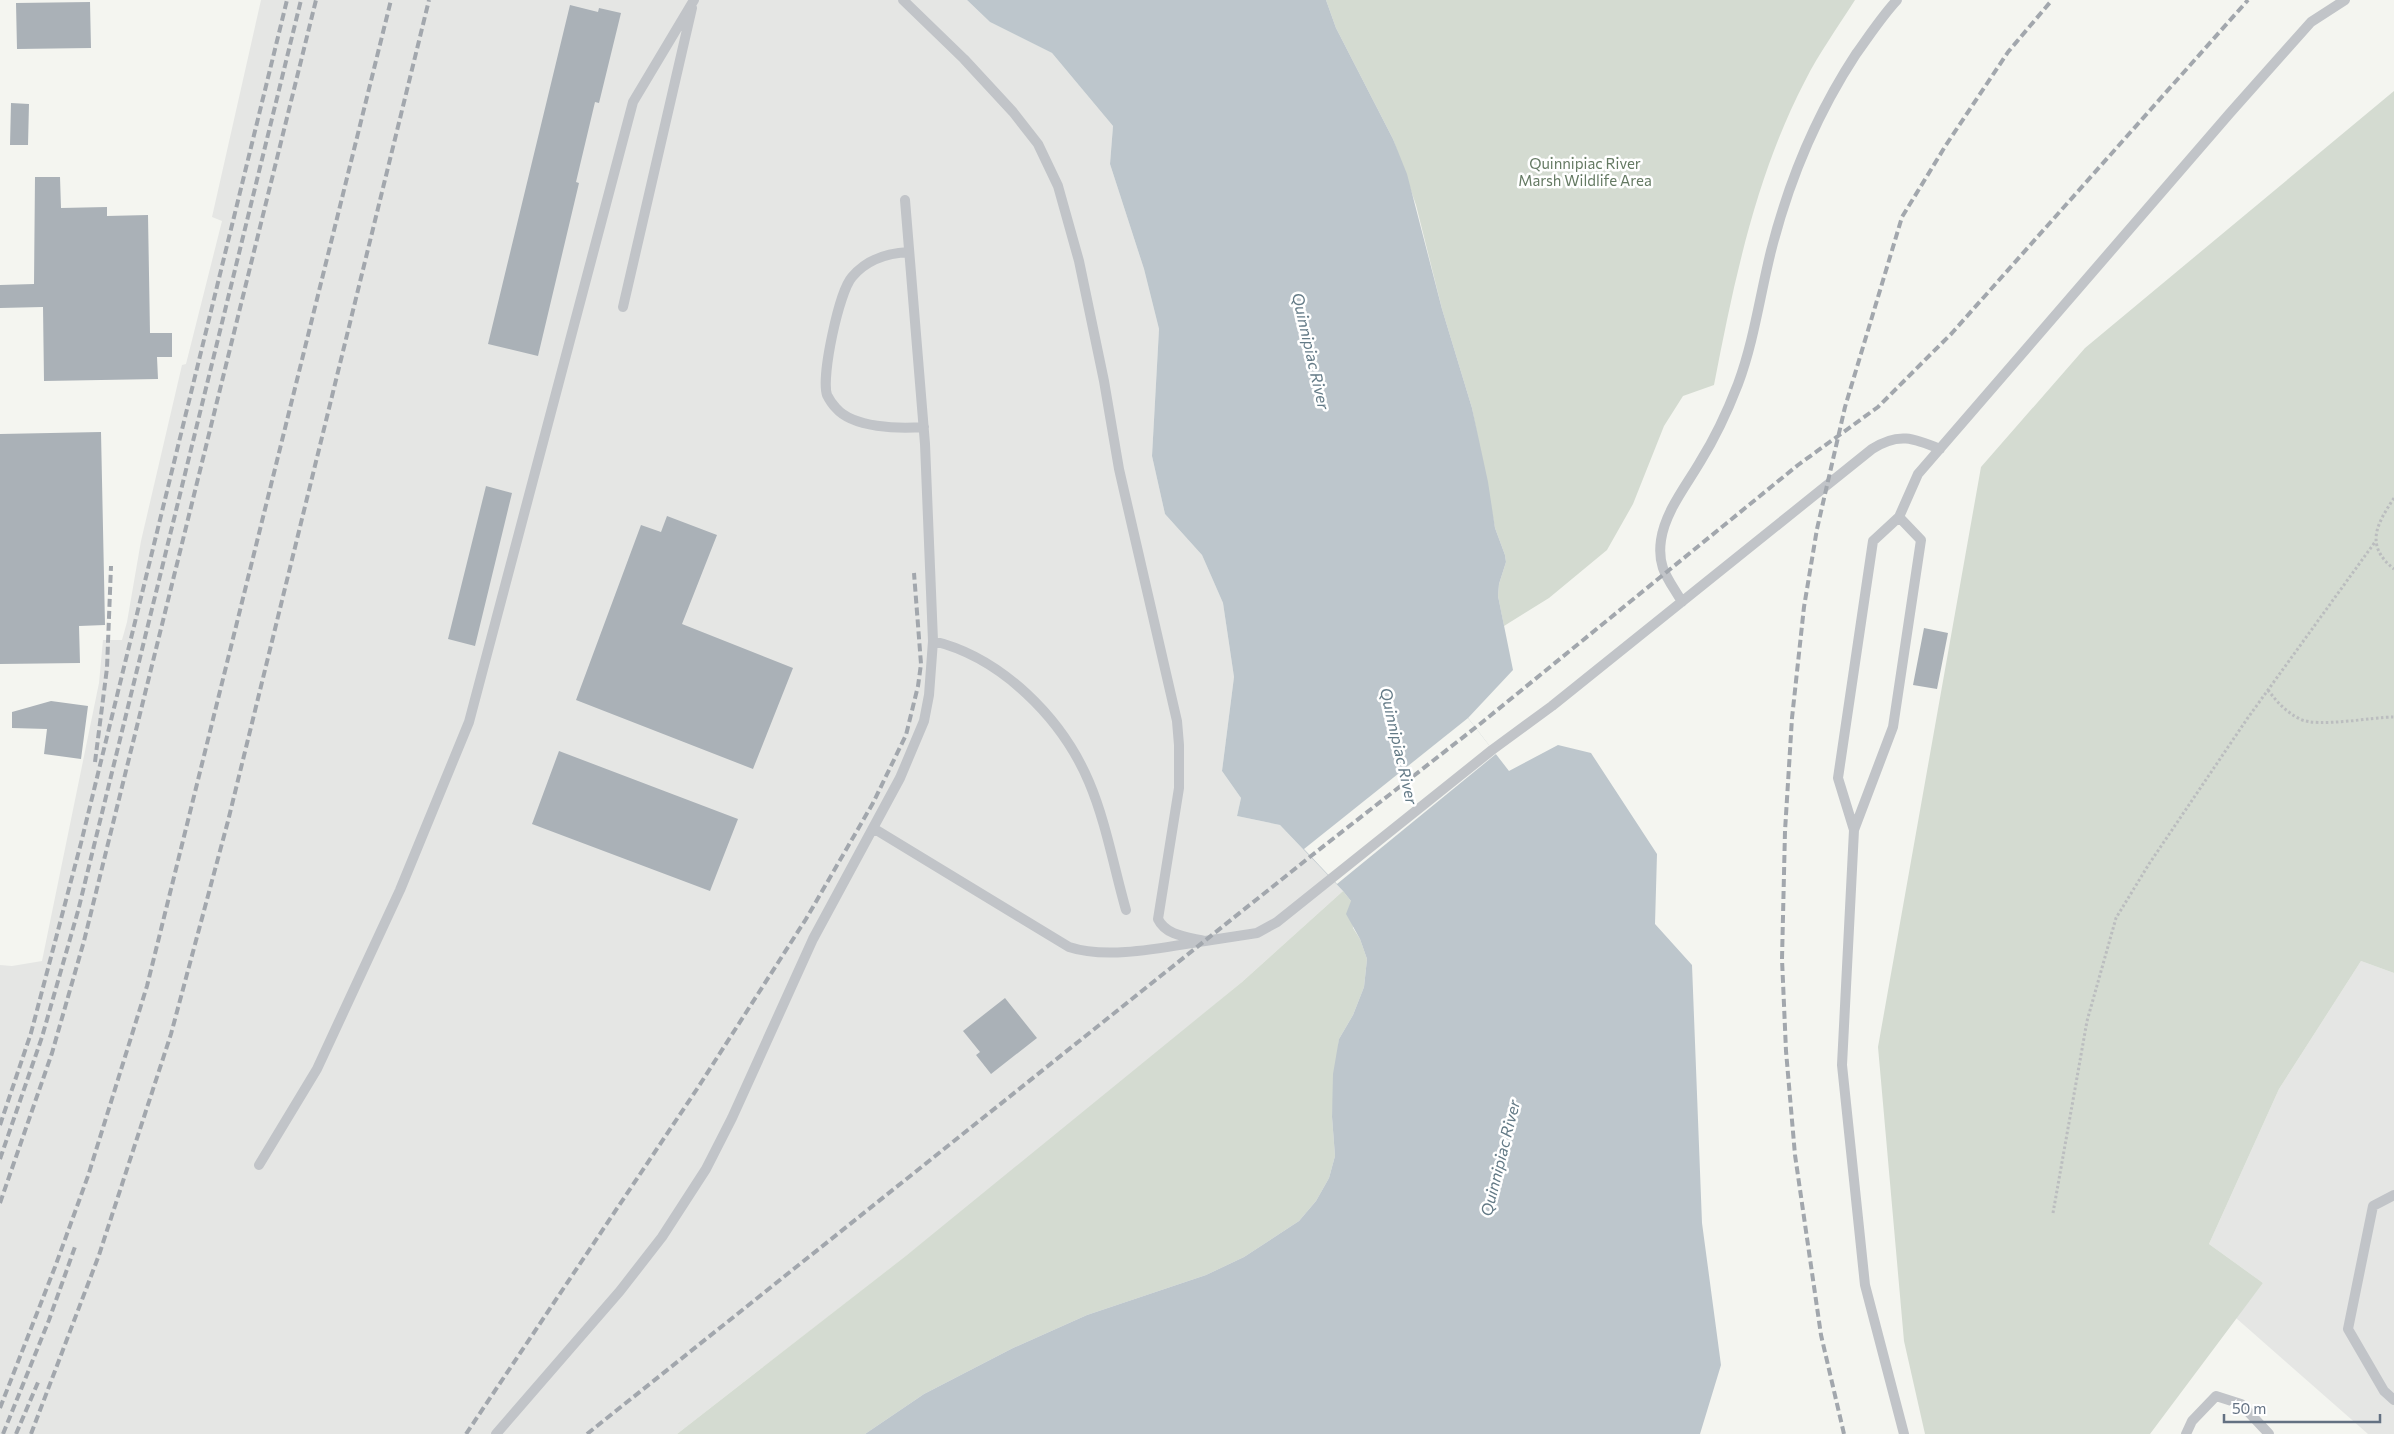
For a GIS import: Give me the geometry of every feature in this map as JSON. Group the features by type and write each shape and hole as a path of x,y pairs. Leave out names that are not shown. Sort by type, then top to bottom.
{"lane":[{"path":"623,307 694,0"},
{"path":"259,1165 317,1069 400,890 469,722 634,102 694,0"},
{"path":"903,0 964,59 1026,127 1048,163 1066,210 1104,381 1119,469 1177,722 1180,745 1179,788 1158,919 1162,927 1171,932 1205,941"},
{"path":"1682,602 1661,568 1661,537 1665,525 1703,458 1739,382 1771,252 1805,146 1823,108 1846,70 1887,10 1897,0"},
{"path":"1854,830 1838,778 1873,540 1899,517 1918,474 2230,113 2311,22 2345,0"},
{"path":"496,1434 620,1291 662,1237 701,1178 732,1118 813,938 900,778 924,721 930,695 933,641 924,427 905,200"},
{"path":"910,252 892,252 876,258 851,277 843,293 829,352 827,395 840,412 859,421 882,426 924,427"},
{"path":"873,828 1069,947 1082,951 1155,948 1252,934 1267,929 1492,750 1552,706 1843,472 1885,441 1897,438 1916,439 1940,449"},
{"path":"1899,517 1921,540 1893,727 1854,830 1842,1065 1865,1285 1904,1434"},
{"path":"933,641 966,651 993,667 1022,690 1037,705 1066,742 1078,761 1096,802 1126,910"},
{"path":"2394,1195 2374,1206 2348,1329 2384,1391 2394,1400"},
{"path":"2186,1434 2192,1420 2216,1396 2241,1404 2269,1434"}],"path":[{"path":"2053,1213 2087,1021 2116,918 2149,864 2268,690 2375,542 2378,522 2394,498"},
{"path":"2375,542 2385,562 2394,569"},
{"path":"2268,690 2283,708 2302,721 2335,723 2394,717"}],"shaded area":[{"path":"261,0 967,0 990,22 1052,53 1113,126 1110,164 1144,269 1159,329 1152,456 1165,514 1202,555 1223,603 1234,677 1222,771 1241,798 1237,816 1280,825 1343,891 1242,982 1005,1179 677,1434 0,1434 0,965 12,966 42,961 99,683 103,640 122,640 127,622 141,541 182,365 186,364 222,221 212,217"},
{"path":"2361,961 2394,973 2394,1434 2368,1434 2236,1318 2263,1283 2209,1244 2279,1089"}],"green space":[{"name":"Quinnipiac River Marsh Wildlife Area","path":"1326,0 1855,0 1810,71 1773,154 1760,191 1739,268 1714,385 1683,396 1664,426 1633,504 1607,550 1549,598 1504,626 1498,596 1499,584 1506,562 1505,555 1495,528 1472,408 1442,309 1416,205 1393,139 1336,28"},
{"path":"2394,91 2394,973 2361,961 2279,1089 2209,1244 2263,1283 2150,1434 1925,1434 1904,1341 1878,1047 1981,467 2085,348"},
{"path":"1343,891 1351,901 1353,928 1360,939 1367,959 1364,987 1353,1015 1339,1039 1332,1117 1335,1156 1329,1178 1316,1201 1299,1221 1244,1257 1206,1275 1087,1315 1013,1348 924,1394 865,1434 677,1434 907,1255 1242,982"}],"water":[{"name":"Quinnipiac River","path":"967,0 1326,0 1336,28 1393,139 1407,174 1442,309 1472,408 1488,482 1495,528 1505,555 1506,562 1499,584 1498,596 1513,670 1468,718 1509,771 1558,745 1591,753 1657,854 1655,924 1692,965 1702,1223 1721,1365 1700,1434 865,1434 924,1394 1013,1348 1087,1315 1206,1275 1244,1257 1299,1221 1316,1201 1329,1178 1335,1156 1332,1117 1333,1074 1339,1039 1353,1015 1364,987 1367,959 1360,939 1346,914 1351,901 1280,825 1237,816 1241,798 1222,771 1234,677 1223,603 1202,555 1165,514 1152,456 1159,329 1144,269 1110,164 1113,126 1052,53 990,22"}],"pier":[{"path":"1468,718 1496,754 1337,884 1304,849"}],"building":[{"path":"90,2 91,48 17,49 16,3"},
{"path":"570,5 598,12 599,8 621,13 599,103 595,102 576,182 579,183 538,356 488,344"},
{"path":"11,103 29,104 28,145 10,145"},
{"path":"35,177 60,177 61,208 107,207 107,216 148,215 150,333 172,333 172,357 157,357 158,379 44,381 43,307 0,308 0,285 34,284"},
{"path":"101,432 105,625 79,626 80,663 0,664 0,434"},
{"path":"486,486 512,493 475,646 448,639"},
{"path":"667,516 717,535 682,624 793,668 753,769 576,700 641,525 661,532"},
{"path":"1924,628 1948,633 1937,689 1913,685"},
{"path":"51,701 88,706 81,759 44,754 47,729 12,728 12,712"},
{"path":"559,751 738,819 710,891 532,824"},
{"path":"1005,998 1037,1038 991,1074 976,1055 980,1052 963,1031"}],"railway":[{"path":"0,1125 31,1033 81,843 287,0"},
{"path":"0,1159 42,1037 78,911 301,0"},
{"path":"0,1203 52,1053 84,941 316,0"},
{"path":"0,1408 88,1176 147,986 391,0"},
{"path":"31,1434 99,1255 171,1034 228,821 429,0"},
{"path":"1844,1434 1821,1335 1795,1155 1786,1051 1782,959 1785,831 1792,718 1804,607 1817,529 1845,407 1902,217 1946,145 2008,52 2052,0"},
{"path":"587,1434 1311,856 1480,724 1798,465 1878,407 1952,333 2248,0"},
{"path":"95,762 107,668 111,566"},
{"path":"466,1434 697,1089 806,919 873,803 906,735 918,686 921,664 914,573"},
{"path":"3,1434 49,1320 76,1244"},
{"path":"16,1434 39,1380"}]}
